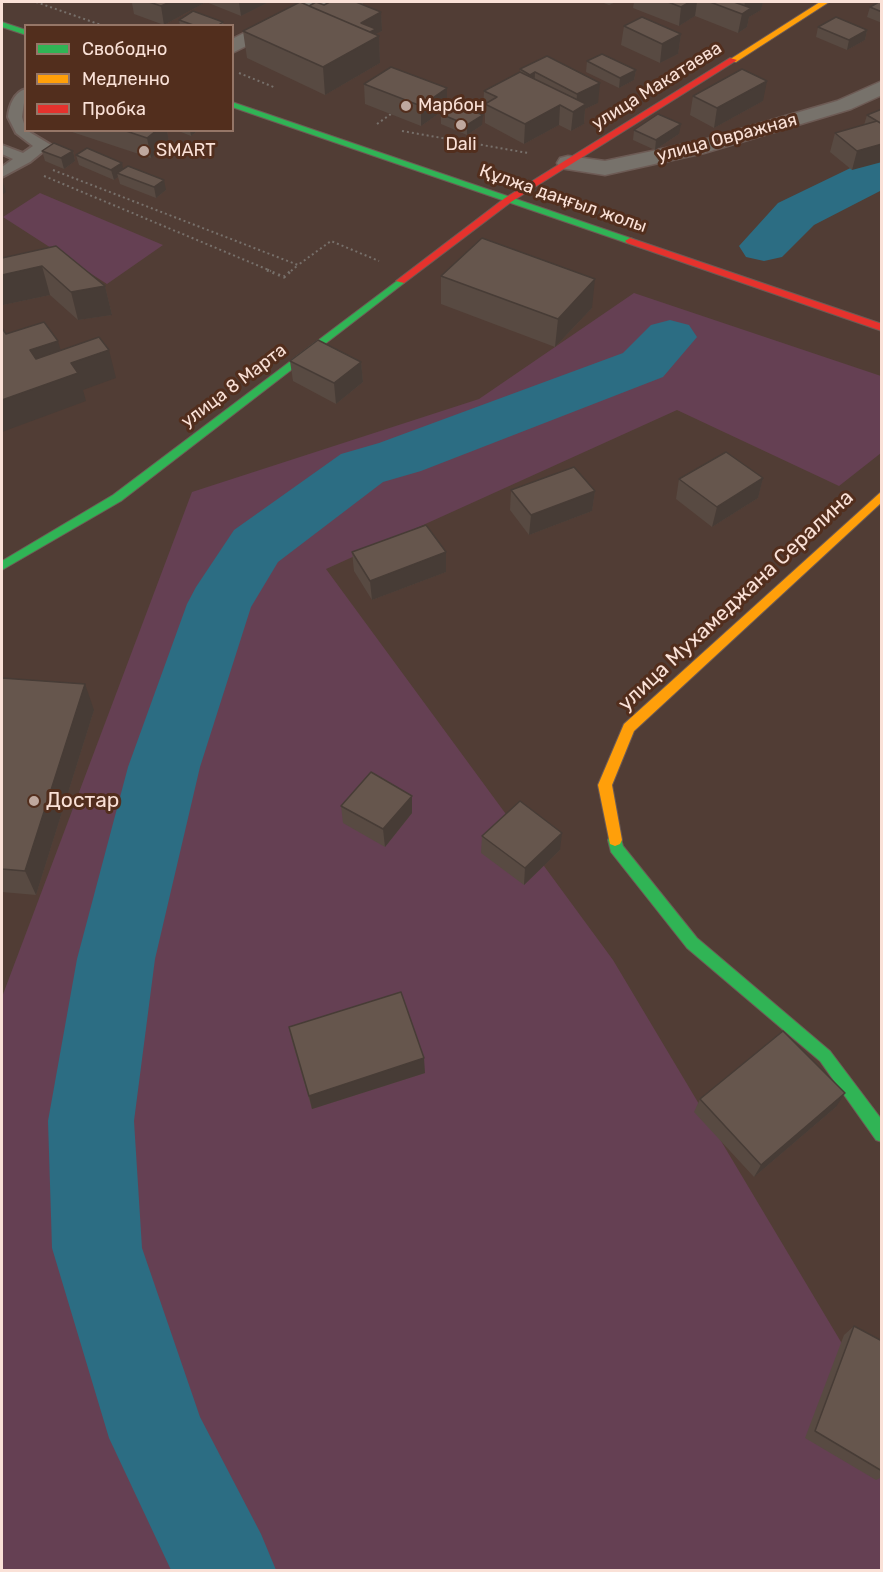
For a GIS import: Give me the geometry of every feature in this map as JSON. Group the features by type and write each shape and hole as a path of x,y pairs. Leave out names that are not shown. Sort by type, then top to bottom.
{"street":[{"path":"234,46 321,2"},
{"name":"улица Макатаева","path":"508,200 825,2"},
{"path":"2,24 24,32"},
{"name":"улица Овражная","path":"568,162 605,168 704,147 844,105 882,87"},
{"name":"Құлжа даңғыл жолы","path":"234,105 882,328"},
{"name":"улица 8 Марта","path":"2,566 117,498 508,200"},
{"name":"улица Мухамеджана Сералина","path":"882,495 629,728 605,785 616,848 692,943 825,1056 882,1134"}],"lane":[{"path":"2,173 44,145 31,140 18,126 13,115 16,102 24,95"},
{"path":"2,149 20,162"}],"path":[{"path":"36,2 98,24"},
{"path":"373,127 385,129"},
{"path":"396,130 488,145 568,162"},
{"path":"20,162 284,277 331,241 381,262"},
{"path":"20,162 298,265"}],"shaded area":[{"path":"40,193 163,245 107,284 3,217"},
{"path":"634,293 881,376 881,453 839,486 677,410 326,569 613,960 881,1409 881,1570 2,1570 2,997 192,492 479,399"}],"building":[{"path":"149,2 170,2 161,6"},
{"path":"300,2 379,36 323,67 243,31"},
{"path":"316,2 324,5 330,2 356,2 381,12 361,23 376,29 370,32 309,6"},
{"path":"668,2 690,2 681,7"},
{"path":"710,2 734,2 751,8 742,14"},
{"path":"882,2 882,12 870,7"},
{"path":"193,11 223,22 220,24 190,24 179,20"},
{"path":"642,17 681,34 662,44 624,26"},
{"path":"836,17 867,30 849,40 818,27"},
{"path":"602,54 636,70 620,78 587,61"},
{"path":"547,56 600,83 577,94 535,72 530,75 520,69"},
{"path":"391,67 447,88 421,106 364,84"},
{"path":"742,69 767,81 717,108 693,96"},
{"path":"520,72 586,104 573,112 560,105 525,124 485,104 497,97 484,91"},
{"path":"456,104 483,115 467,125 441,114"},
{"path":"882,109 882,124 867,115"},
{"path":"658,114 681,124 656,140 634,130"},
{"path":"877,121 882,124 882,144 857,151 835,133"},
{"path":"129,132 154,132 147,138"},
{"path":"54,143 73,151 61,158 42,151"},
{"path":"87,148 122,163 111,170 76,155"},
{"path":"128,166 164,180 154,187 117,173"},
{"path":"482,238 595,279 558,319 441,276"},
{"path":"56,246 105,286 71,292 42,266 2,275 2,258"},
{"path":"44,322 58,341 30,350 36,359 99,337 109,350 71,363 78,373 2,400 2,328 6,334"},
{"path":"318,340 361,362 334,383 290,361"},
{"path":"726,452 763,478 717,507 679,479"},
{"path":"574,467 595,491 531,515 511,490"},
{"path":"426,525 446,552 370,581 352,552"},
{"name":"Достар","path":"2,678 85,684 25,871 2,869"},
{"path":"371,772 412,796 383,829 341,806"},
{"path":"520,801 562,833 525,868 482,836"},
{"path":"401,992 424,1058 309,1096 289,1027"},
{"path":"783,1031 845,1093 761,1165 700,1099"},
{"path":"854,1326 882,1341 882,1471 815,1431"}],"waterway":[{"path":"764,246 796,214 882,171"},
{"path":"225,1570 158,1438 97,1248 91,1121 116,959 164,767 219,604 256,546 362,468 400,457 643,365 670,337"}],"traffic: fast":[{"path":"2,24 24,32"},
{"path":"234,105 630,241"},
{"path":"2,566 117,498 401,281"},
{"path":"615,840 616,848 692,943 825,1056 882,1134"}],"traffic: slow":[{"path":"733,60 825,2"},
{"path":"615,840 605,785 629,728 882,495"}],"traffic: jam":[{"path":"401,281 508,200 733,60"},
{"path":"630,241 882,328"}],"place":[{"name":"Марбон","path":"406,106"},
{"name":"Dali","path":"461,125"},
{"name":"SMART","path":"144,151"},
{"name":"Достар","path":"34,801"}]}
